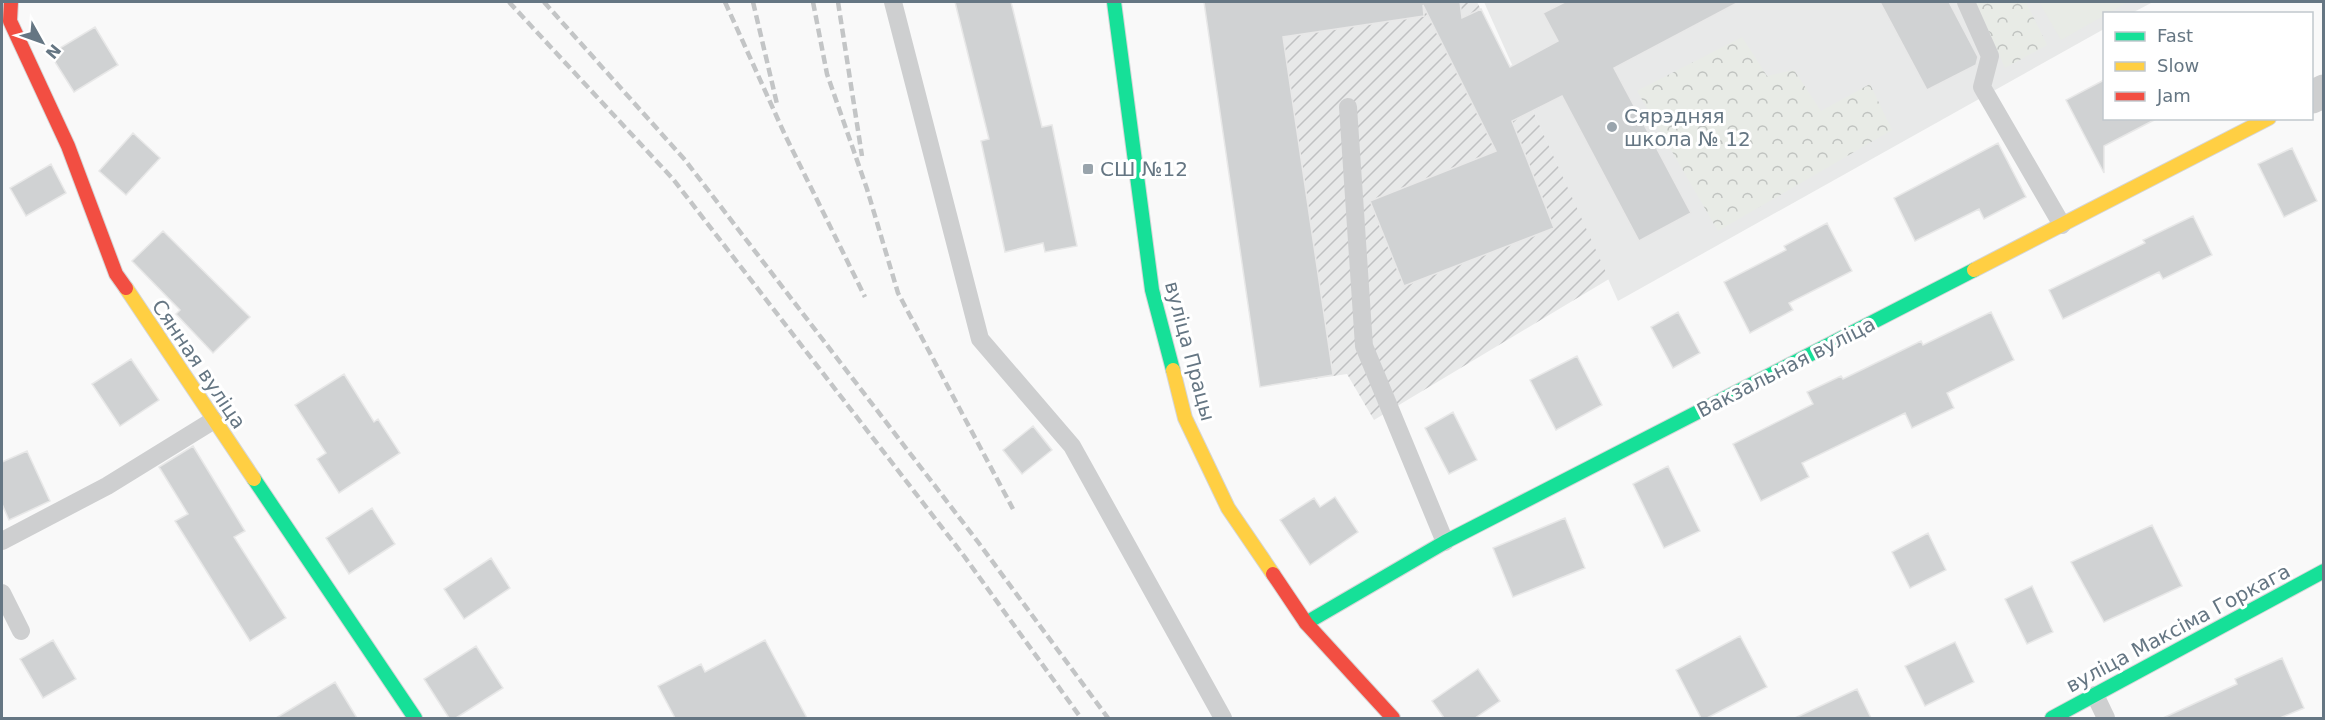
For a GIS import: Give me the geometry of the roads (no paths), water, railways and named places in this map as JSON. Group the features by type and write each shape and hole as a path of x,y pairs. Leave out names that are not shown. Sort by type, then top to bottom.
{"street":[{"name":"вуліца Працы","path":"1114,2 1152,290 1185,418 1228,508 1306,623 1393,718"},
{"name":"Сянная вуліца","path":"8,16 68,146 116,274 415,718"},
{"name":"Вакзальная вуліца","path":"1306,623 1445,542 2265,120"},
{"name":"вуліца Максіма Горкага","path":"2052,718 2324,572"}],"lane":[{"path":"893,2 980,339 1072,446 1223,718"},
{"path":"1966,2 1990,56 1982,87 2062,225"},
{"path":"1348,107 1364,346 1445,542"},
{"path":"2,541 107,486 214,420"},
{"path":"2,592 21,631"},
{"path":"2095,695 2106,718"}],"railway":[{"path":"509,2 673,179 964,556 1081,718"},
{"path":"544,2 685,160 978,542 1108,718"},
{"path":"725,2 785,135 865,297"},
{"path":"753,2 777,104"},
{"path":"813,2 827,74 867,189 898,293 1013,509"},
{"path":"838,2 862,156"}],"place":[{"name":"Сярэдняя школа № 12","path":"1612,127"},
{"name":"СШ №12","path":"1088,169"}]}
